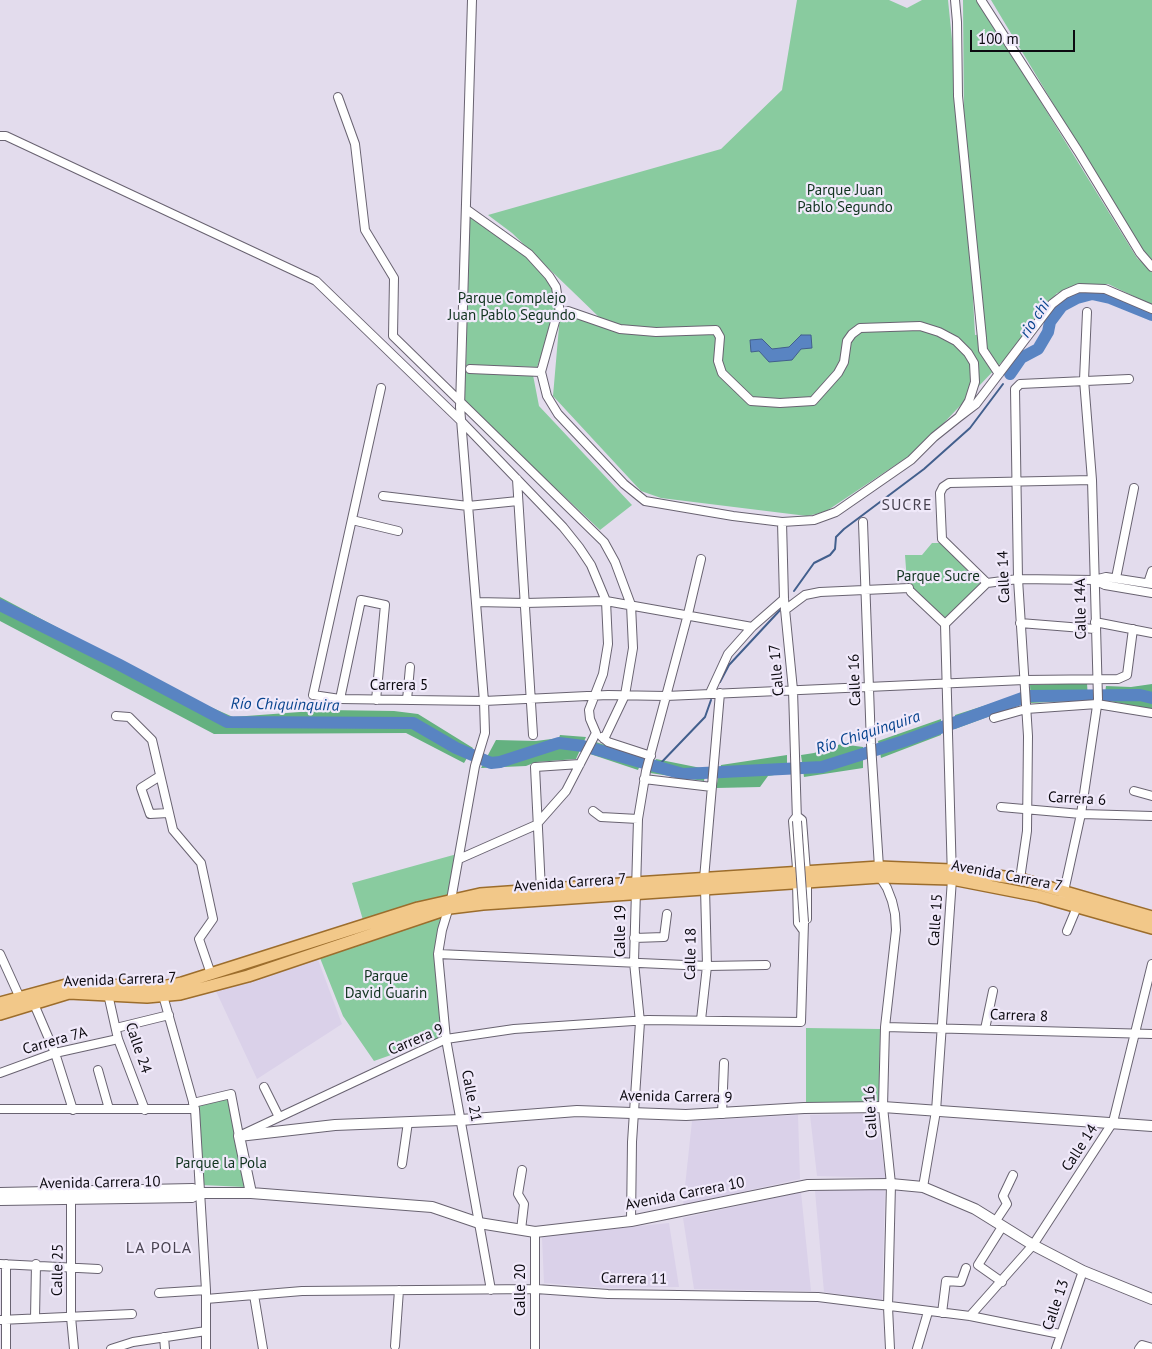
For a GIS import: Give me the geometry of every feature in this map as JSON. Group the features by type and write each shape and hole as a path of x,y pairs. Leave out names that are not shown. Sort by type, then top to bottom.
{"main road":[{"name":"Avenida Carrera 7","path":"0,1014 69,994 162,991 418,908 635,888 879,872 952,874 1020,879 1063,897 1077,907 1152,928"},
{"name":"Avenida Carrera 7","path":"952,874 1152,917"},
{"name":"Avenida Carrera 7","path":"0,1004 70,984 180,994 248,976 480,894 541,890 635,888"},
{"name":"Avenida Carrera 9","path":"239,1136 335,1126 462,1120 577,1111 686,1115 804,1108 883,1107 1152,1126"},
{"name":"Avenida Carrera 9","path":"1113,1122 1119,1120 1152,1122"},
{"path":"239,1136 251,1193"},
{"name":"Avenida Carrera 10","path":"0,1200 193,1189 200,1193 251,1193 432,1207 479,1223 535,1232 631,1221 808,1185 891,1184 923,1187 975,1209 1033,1245 1083,1271 1152,1299"},
{"name":"Avenida Carrera 10","path":"0,1193 71,1195"}],"street":[{"name":"Calle 21","path":"472,0 460,403 485,733 475,766 459,859 438,954 446,1040 462,1120 491,1290"},
{"path":"955,0 958,96 983,350 998,374"},
{"path":"981,0 1073,142 1140,253 1152,267"},
{"path":"338,97 355,144 365,230 394,278 393,336 604,542 615,562 631,605 633,648 625,695 604,739"},
{"path":"0,136 6,136 316,281 461,421 579,547 591,565 606,601 608,644 603,674 589,710 590,719 596,733 604,739 650,758"},
{"path":"466,209 529,254 549,276 556,287 560,313"},
{"path":"959,418 969,401 975,382 974,363 968,353 956,342 939,332 920,326 860,328 847,341 844,362 838,373 813,402 780,404 751,401 722,373 718,361 720,337 716,330 656,332 620,329 568,311 560,313 556,318 541,372 547,396 558,414 624,484 645,501 782,522 814,520 836,512 912,460 934,437 959,418 976,404 1052,304 1072,290 1105,289 1152,309"},
{"name":"Calle 14A","path":"1063,897 1081,814 1098,701 1092,480 1084,380 1087,312"},
{"path":"470,369 541,372"},
{"name":"Calle 14","path":"1020,879 1027,831 1026,705 1018,579 1015,389 1020,384 1129,379"},
{"path":"381,388 352,520 398,531"},
{"path":"517,479 533,735"},
{"path":"987,583 942,539 940,493 942,487 949,483 1092,480"},
{"path":"1116,578 1134,488"},
{"path":"383,496 468,506 518,501"},
{"name":"Carrera 5","path":"352,520 313,694 340,699 484,701 596,695 666,696 720,692 1024,680 1118,679 1126,675 1133,630"},
{"name":"Calle 17","path":"701,1020 802,1022 803,926 793,690 784,598 782,522"},
{"name":"Calle 16","path":"863,522 870,686 870,744 879,872 887,888 895,914 894,961 885,1026 883,1107 891,1184 888,1307 890,1349"},
{"name":"Calle 19","path":"631,1221 631,1158 640,1022 634,962 638,819 645,775 701,559"},
{"path":"785,610 805,595 820,592 865,589 910,590 945,624 987,583 1018,579 1094,580 1106,576 1150,584 1152,571"},
{"path":"1094,580 1105,585 1152,593"},
{"path":"710,693 728,654 752,627 784,598"},
{"path":"340,699 362,600 385,605 376,700"},
{"path":"476,602 606,601 688,614 752,627"},
{"path":"1020,623 1095,626 1152,634"},
{"name":"Calle 15","path":"923,1187 936,1111 952,874 945,624"},
{"path":"407,700 410,667"},
{"name":"Calle 18","path":"701,1020 706,966 705,883 720,692"},
{"path":"994,718 1026,705 1098,701 1152,713"},
{"path":"116,716 129,717 152,740 174,832 201,864 212,919 200,939 211,974"},
{"path":"459,859 536,825 566,791 596,733"},
{"path":"541,890 536,825 535,767 580,764"},
{"path":"645,775 712,784"},
{"path":"160,776 141,788 150,814 168,813"},
{"path":"1134,791 1152,796"},
{"name":"Carrera 6","path":"1001,807 1081,814 1152,816"},
{"path":"593,810 601,817 638,819"},
{"name":"Calle 17","path":"797,818 802,820 802,877 798,923 803,926"},
{"path":"1067,931 1077,907"},
{"path":"634,938 664,937 668,914"},
{"path":"0,954 20,998"},
{"path":"438,954 706,966 766,965"},
{"name":"Calle 14","path":"970,1316 1033,1245 1113,1122 1152,964"},
{"path":"162,991 194,1106 206,1290 206,1349"},
{"path":"985,1029 993,991"},
{"name":"Calle 24","path":"108,994 118,1039 145,1110"},
{"path":"34,1004 55,1053 73,1110"},
{"path":"116,1028 169,1014"},
{"name":"Carrera 9","path":"239,1136 446,1040 514,1029 701,1020"},
{"name":"Carrera 8","path":"885,1026 942,1026 1152,1034"},
{"name":"Carrera 7A","path":"0,1073 55,1053 118,1039"},
{"path":"722,1114 724,1063"},
{"path":"98,1070 110,1110"},
{"path":"264,1087 280,1117"},
{"path":"0,1108 145,1110 194,1106 231,1094 239,1136"},
{"path":"402,1164 408,1122"},
{"path":"521,1230 524,1204 518,1194 522,1170"},
{"path":"1002,1282 978,1265 999,1225 1007,1204 1002,1196 1013,1175"},
{"name":"Calle 25","path":"71,1195 71,1317 74,1349"},
{"name":"Calle 20","path":"535,1232 535,1349"},
{"path":"6,1349 3,1320 3,1264 36,1264 98,1269"},
{"path":"35,1318 36,1264"},
{"path":"942,1313 946,1281 961,1282 966,1268"},
{"name":"Calle 13","path":"1056,1349 1083,1271"},
{"name":"Carrera 11","path":"206,1300 302,1291 536,1289 608,1294 818,1297 970,1316 1060,1334"},
{"path":"159,1293 206,1290"},
{"path":"395,1346 399,1290"},
{"path":"254,1295 263,1349"},
{"path":"917,1349 928,1312"},
{"path":"3,1320 132,1314"},
{"path":"111,1349 133,1342 206,1331"},
{"path":"164,1337 165,1349"},
{"path":"1138,1349 1142,1345 1152,1348"}],"shaded area":[{"path":"317,957 342,1024 257,1079 214,987"},
{"path":"876,1113 886,1178 817,1176 810,1115"},
{"path":"798,1115 800,1179 683,1205 692,1121"},
{"path":"885,1188 882,1301 824,1292 815,1191"},
{"path":"801,1192 811,1291 694,1289 683,1218"},
{"path":"669,1223 679,1287 609,1288 544,1283 542,1236"}],"green space":[{"name":"Parque Juan Pablo Segundo","path":"797,0 889,0 907,8 922,0 948,0 967,187 975,335 985,334 964,124 963,0 978,0 1137,258 1152,271 1152,305 1108,284 1057,293 1019,344 918,450 825,512 807,516 661,498 641,491 553,396 560,315 600,318 512,233 488,215 721,149 782,90"},
{"path":"991,0 1152,0 1152,265 1150,265"},
{"name":"Parque Complejo Juan Pablo Segundo","path":"470,216 530,259 547,277 553,288 557,311 537,367 466,365"},
{"path":"464,372 533,375 539,406 632,505 600,530 465,403"},
{"name":"Parque Sucre","path":"932,543 940,543 981,584 945,619 907,582 905,555 922,555"},
{"path":"0,597 188,697 233,717 327,710 394,711 418,714 473,748 464,763 406,733 214,734 0,621"},
{"path":"1087,683 1088,700 1031,703 1030,685"},
{"path":"1152,684 1152,709 1104,700 1106,686 1131,687"},
{"path":"1018,695 1020,705 955,729 955,715"},
{"path":"941,719 941,735 881,758 878,741"},
{"path":"560,735 586,737 576,759 536,762 526,766 481,768 496,740 536,741 559,738"},
{"path":"596,742 643,758 638,770 590,754"},
{"path":"841,744 863,747 863,768 804,777 801,755 814,753"},
{"path":"787,755 787,773 768,776 760,787 716,788 721,765"},
{"path":"656,759 706,769 704,781 650,773"},
{"path":"457,854 450,896 363,920 352,883"},
{"name":"Parque David Guarin","path":"444,914 435,964 442,1037 374,1061 343,1016 320,958 419,918"},
{"path":"806,1028 880,1029 879,1105 806,1104"},
{"name":"Parque la Pola","path":"228,1098 245,1187 202,1185 198,1104"}],"water":[{"path":"801,335 811,335 812,348 801,349 792,360 769,362 759,351 751,352 750,340 762,339 772,349 789,347"}],"waterway":[{"name":"rio chi","path":"1010,374 1021,358 1038,349 1048,332 1050,322 1062,306 1077,298 1092,294 1110,298 1152,315"},
{"path":"794,591 814,563 830,555 835,549 836,537 844,529 924,469 970,428 1003,384"},
{"name":"Río Chiquinquira","path":"0,605 118,664 227,722 413,723 456,748 491,763 500,762 559,743 583,746"},
{"path":"720,682 729,665 782,608"},
{"name":"Río Chiquinquira","path":"591,748 683,774 822,767 904,741 1028,696 1140,695 1152,698"},
{"path":"657,767 705,717 711,700"}],"district":[{"name":"SUCRE","path":"907,505"},
{"name":"LA POLA","path":"159,1248"}]}
